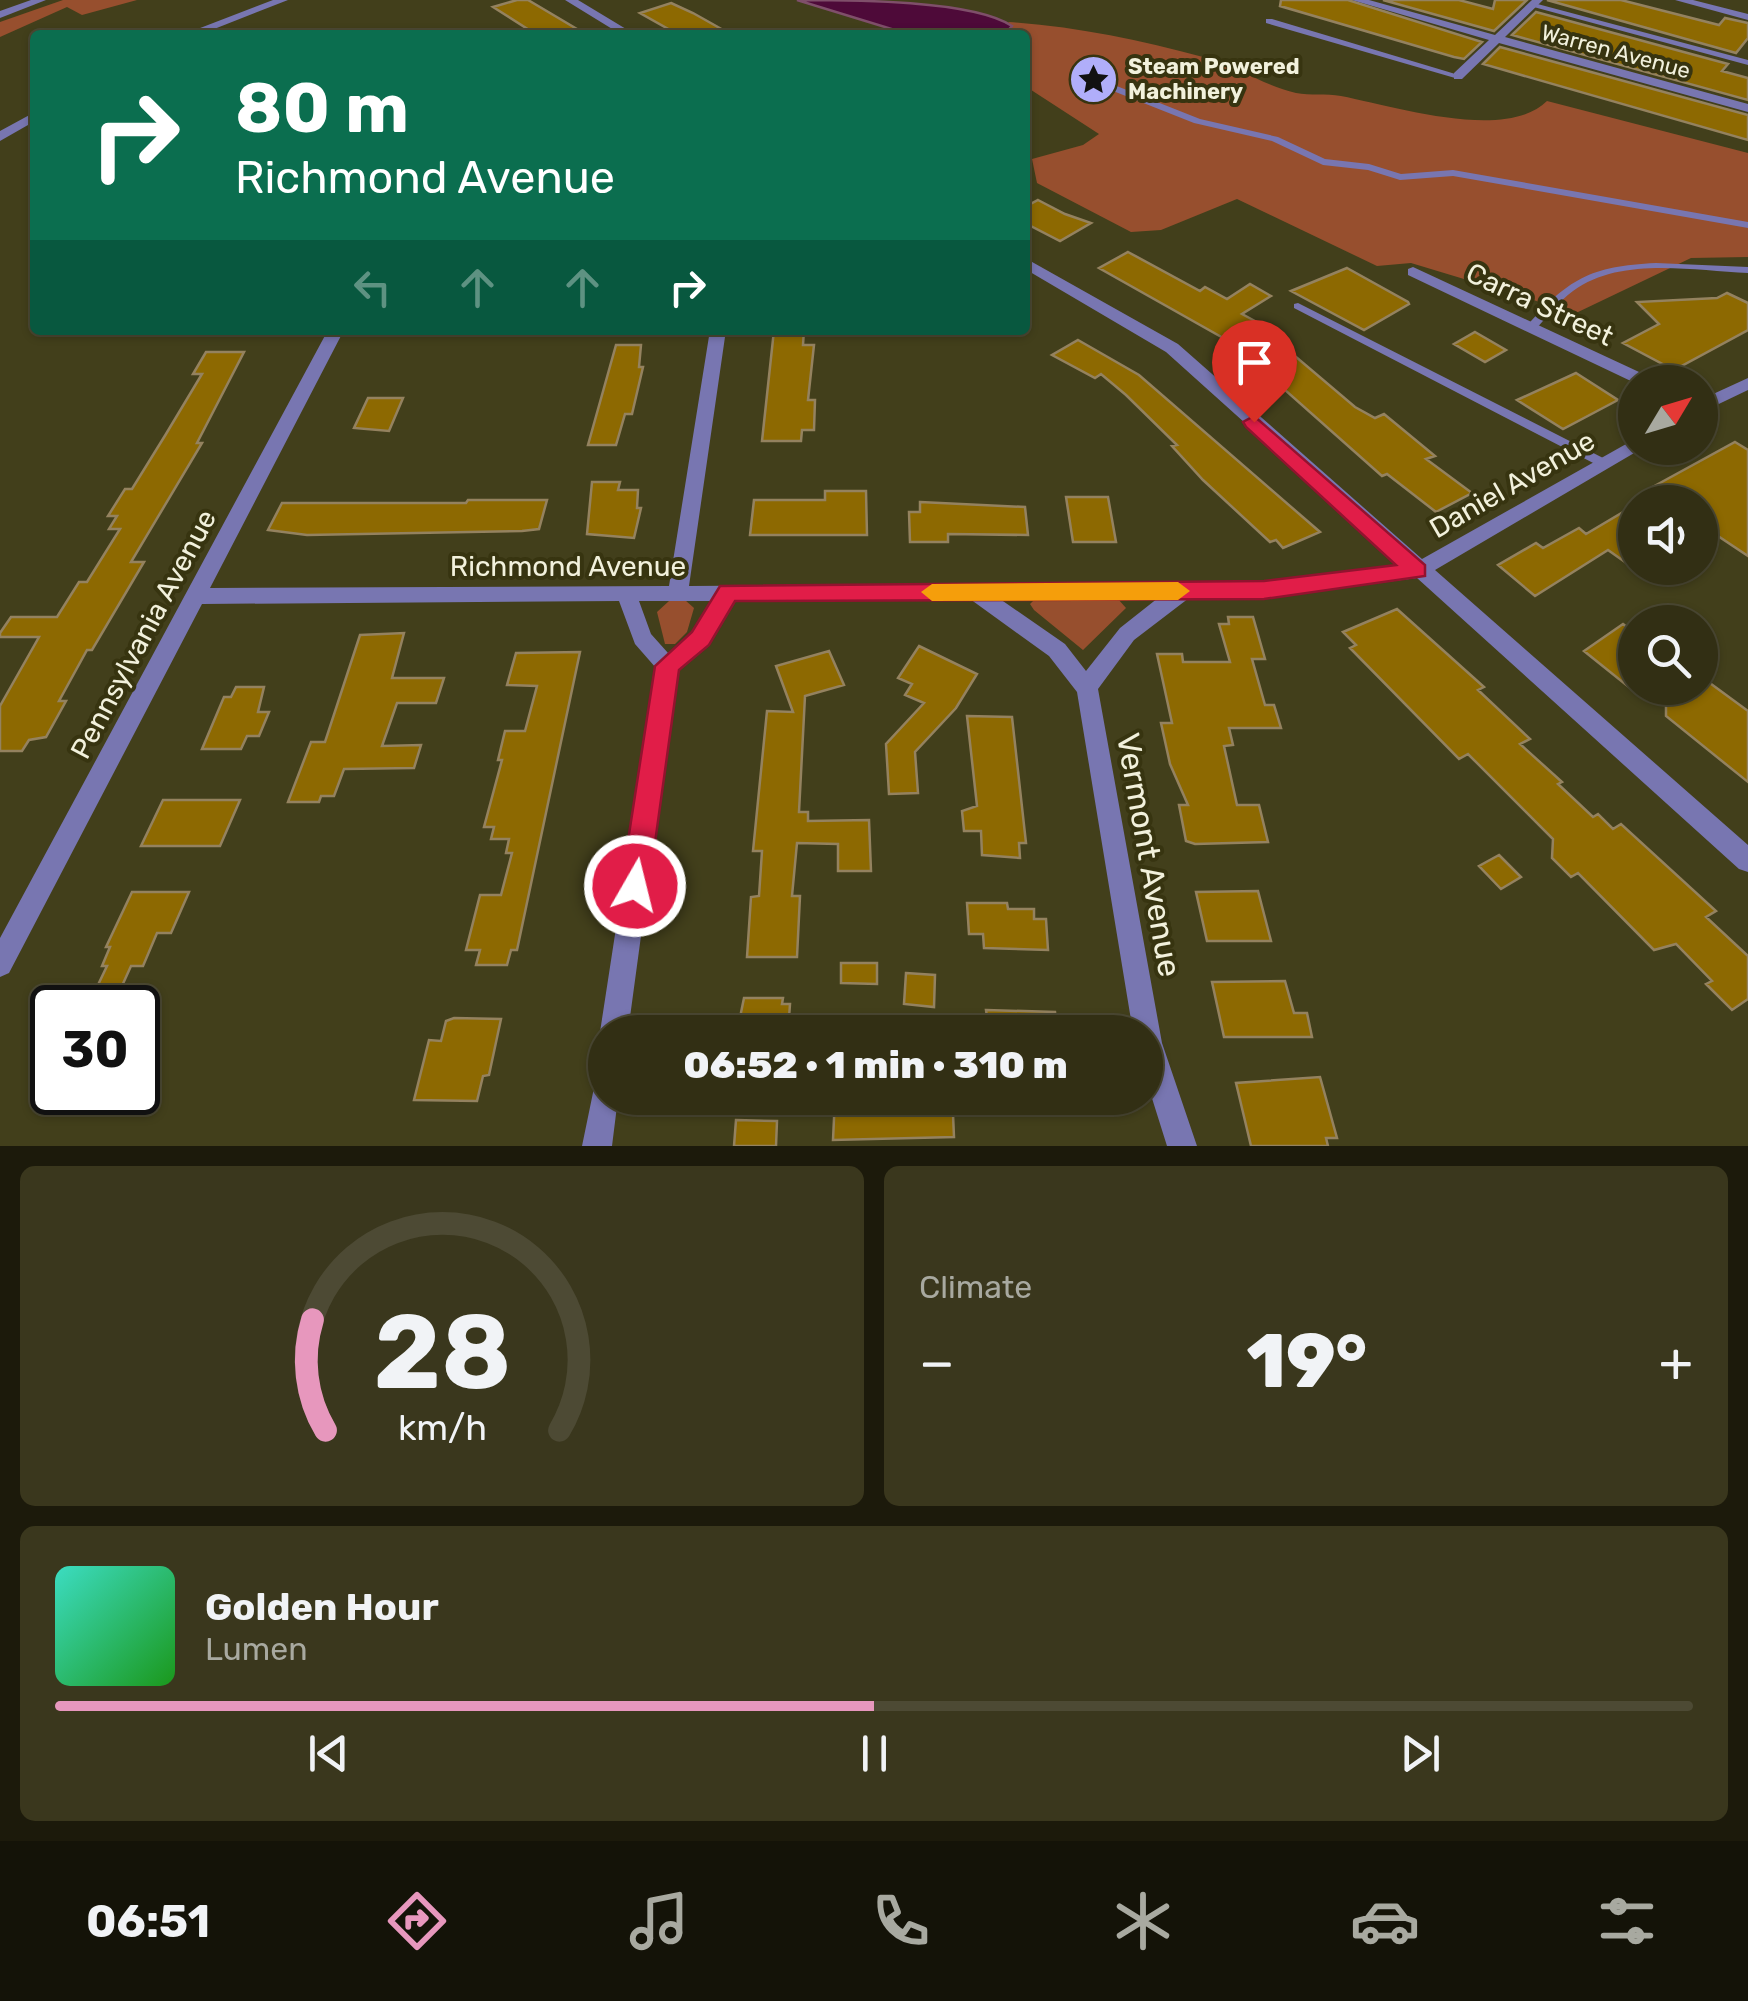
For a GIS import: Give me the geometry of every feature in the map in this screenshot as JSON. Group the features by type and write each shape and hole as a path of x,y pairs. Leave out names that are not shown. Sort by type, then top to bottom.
{"street":[{"path":"0,15 41,0"},
{"path":"201,30 282,0"},
{"path":"570,0 620,30"},
{"name":"Warren Avenue","path":"1357,0 1748,108"},
{"path":"1680,0 1748,17"},
{"path":"1458,76 1536,2"},
{"path":"0,137 30,119"},
{"path":"1030,266 1172,348 1416,570 1748,861"},
{"name":"Carra Street","path":"1412,272 1618,369"},
{"name":"Pennsylvania Avenue","path":"0,964 333,335"},
{"path":"678,592 717,335"},
{"path":"1718,398 1748,382"},
{"name":"Daniel Avenue","path":"1416,570 1618,454"},
{"name":"Richmond Avenue","path":"198,596 1264,590 1416,570"},
{"path":"1087,689 1108,649 1142,616 1185,591"},
{"path":"626,592 642,638 668,666"},
{"path":"617,1015 668,666 701,639 728,592"},
{"name":"Vermont Avenue","path":"976,592 1057,650 1087,689 1148,1043 1182,1146"},
{"path":"597,1146 602,1115"}],"lane":[{"path":"1536,2 1748,63"},
{"path":"1269,20 1458,76"},
{"path":"1106,85 1197,121 1275,139 1323,162 1369,167 1400,177 1453,173 1748,225"},
{"path":"1531,328 1571,288 1609,272 1748,270"},
{"path":"1298,306 1603,463"}],"shaded area":[{"path":"63,0 137,0 82,15 67,7 0,37 0,22"},
{"path":"797,0 941,6 994,17 1012,26 1008,30 895,30"},
{"path":"1008,22 1082,30 1179,51 1296,93 1335,95 1418,113 1478,120 1529,113 1547,101 1748,153 1748,257 1691,258 1576,313 1411,263 1377,266 1237,199 1161,230 1131,232 1037,183 1032,159 1083,145 1099,134 1030,89 1030,30 1008,30 1012,26"},
{"path":"1035,599 1118,599 1126,608 1083,650 1034,610 1030,604"},
{"path":"685,600 694,608 687,632 675,644 665,644 657,612 669,601"}],"building":[{"path":"528,0 579,30 529,30 493,7"},
{"path":"1281,0 1348,0 1482,42 1464,59 1454,57 1280,6"},
{"path":"1383,0 1459,0 1493,9 1495,0 1527,0 1494,31"},
{"path":"1547,0 1621,0 1719,25 1725,18 1748,23 1748,38 1736,53"},
{"path":"671,3 723,30 670,30 640,13"},
{"path":"1536,12 1728,64 1722,71 1748,78 1748,100 1512,35"},
{"path":"1500,47 1748,115 1748,140 1483,64"},
{"path":"1038,200 1091,223 1060,241 1030,226 1030,204"},
{"path":"1128,252 1200,291 1205,287 1227,299 1250,284 1271,296 1242,314 1266,327 1263,329 1355,407 1375,418 1384,414 1435,456 1426,459 1472,493 1436,512 1387,474 1382,476 1232,343 1099,268"},
{"path":"1347,268 1409,304 1364,330 1291,291"},
{"path":"1727,293 1748,303 1748,330 1683,365 1665,365 1623,343 1659,324 1637,302 1717,298"},
{"path":"1475,332 1506,350 1485,362 1454,344"},
{"path":"773,335 804,335 803,345 814,345 808,400 815,400 814,430 802,430 801,441 762,441"},
{"path":"1078,340 1139,375 1320,532 1283,548 1276,540 1270,542 1203,480 1172,446 1177,445 1126,395 1101,374 1095,378 1052,355"},
{"path":"616,345 641,345 639,367 643,367 632,414 625,414 616,445 588,445"},
{"path":"206,352 244,352 197,443 202,443 131,562 144,562 92,650 87,650 59,701 66,701 46,737 29,740 22,751 0,751 0,706 39,637 0,637 0,633 11,617 57,617 79,582 87,582 120,529 109,529 117,516 108,516 125,489 132,489 202,374 193,374"},
{"path":"1576,373 1618,400 1563,429 1517,400"},
{"path":"368,398 403,398 389,431 354,428"},
{"path":"1735,442 1748,450 1748,556 1718,536 1718,485 1656,485 1693,465 1718,465 1718,451"},
{"path":"592,482 620,482 618,490 638,490 637,508 641,508 634,538 587,534"},
{"path":"825,491 866,491 867,535 750,535 754,500 825,500"},
{"path":"1066,497 1108,497 1116,542 1073,542"},
{"path":"547,500 539,529 522,531 307,535 268,530 282,503"},
{"path":"920,502 1025,507 1028,535 948,534 948,542 910,542 909,512 920,512"},
{"path":"1618,515 1618,557 1608,550 1535,596 1498,565 1536,543 1543,548 1579,528 1586,534"},
{"path":"1397,609 1484,687 1478,690 1530,739 1520,744 1562,782 1558,784 1593,817 1598,814 1613,829 1621,824 1716,911 1706,917 1748,956 1748,999 1732,1010 1706,984 1712,981 1676,944 1654,950 1578,873 1571,877 1552,858 1553,839 1468,754 1459,759 1350,648 1356,645 1343,632"},
{"path":"1228,617 1253,617 1265,659 1252,659 1265,705 1274,705 1281,728 1229,728 1233,745 1224,746 1237,805 1259,805 1268,842 1195,844 1186,841 1179,805 1188,805 1170,764 1161,723 1172,723 1157,654 1182,654 1183,662 1230,662 1219,624 1229,624"},
{"path":"1618,627 1618,678 1584,651"},
{"path":"404,633 392,678 444,678 436,703 397,703 382,746 421,745 414,768 344,769 334,796 321,796 319,802 288,802 311,742 325,742 360,635"},
{"path":"919,646 977,674 956,708 915,752 918,793 889,794 886,744 924,703 905,695 912,684 898,678"},
{"path":"829,651 844,685 805,696 799,812 808,812 808,821 869,820 871,871 838,871 838,844 797,843 792,896 800,896 797,957 747,957 751,897 759,896 762,851 753,851 767,711 793,712 776,666"},
{"path":"580,652 517,950 511,950 507,965 476,965 480,950 466,950 480,895 501,895 512,853 506,853 509,839 491,839 494,827 484,827 502,760 498,760 505,731 525,731 537,686 507,685 516,653"},
{"path":"236,687 264,687 258,712 269,712 259,736 247,736 241,749 202,749 224,697 231,697"},
{"path":"1718,689 1748,711 1748,782 1666,716 1666,706 1718,705"},
{"path":"967,716 1012,717 1026,843 1019,843 1020,858 982,855 981,831 964,831 962,811 977,806"},
{"path":"163,800 240,800 220,846 141,846"},
{"path":"1499,855 1521,877 1501,889 1479,866"},
{"path":"1258,891 1271,941 1207,941 1196,892"},
{"path":"132,892 189,892 171,933 157,933 143,966 131,966 122,985 98,985 107,966 102,966 110,947 106,947"},
{"path":"967,903 1007,903 1008,909 1034,909 1034,919 1046,919 1048,950 984,948 983,934 969,934"},
{"path":"841,963 877,963 877,984 841,983"},
{"path":"906,973 935,975 934,1007 904,1004"},
{"path":"1285,981 1294,1013 1307,1013 1312,1037 1224,1037 1212,982"},
{"path":"744,998 783,998 782,1004 790,1004 789,1015 740,1015"},
{"path":"986,1010 1055,1015 987,1015"},
{"path":"501,1019 489,1075 483,1076 477,1101 414,1100 429,1040 441,1041 446,1021"},
{"path":"1320,1077 1337,1138 1326,1138 1328,1146 1251,1146 1236,1083"},
{"path":"834,1115 953,1115 954,1137 833,1140"},
{"path":"736,1120 777,1121 776,1146 734,1146"}],"slow traffic":[{"path":"932,592 1178,591"}],"place":[{"name":"Steam Powered Machinery","path":"1093,79"}],"route":[{"path":"635,886 668,666 701,639 728,592 1264,590 1416,570 1254,422"}]}
